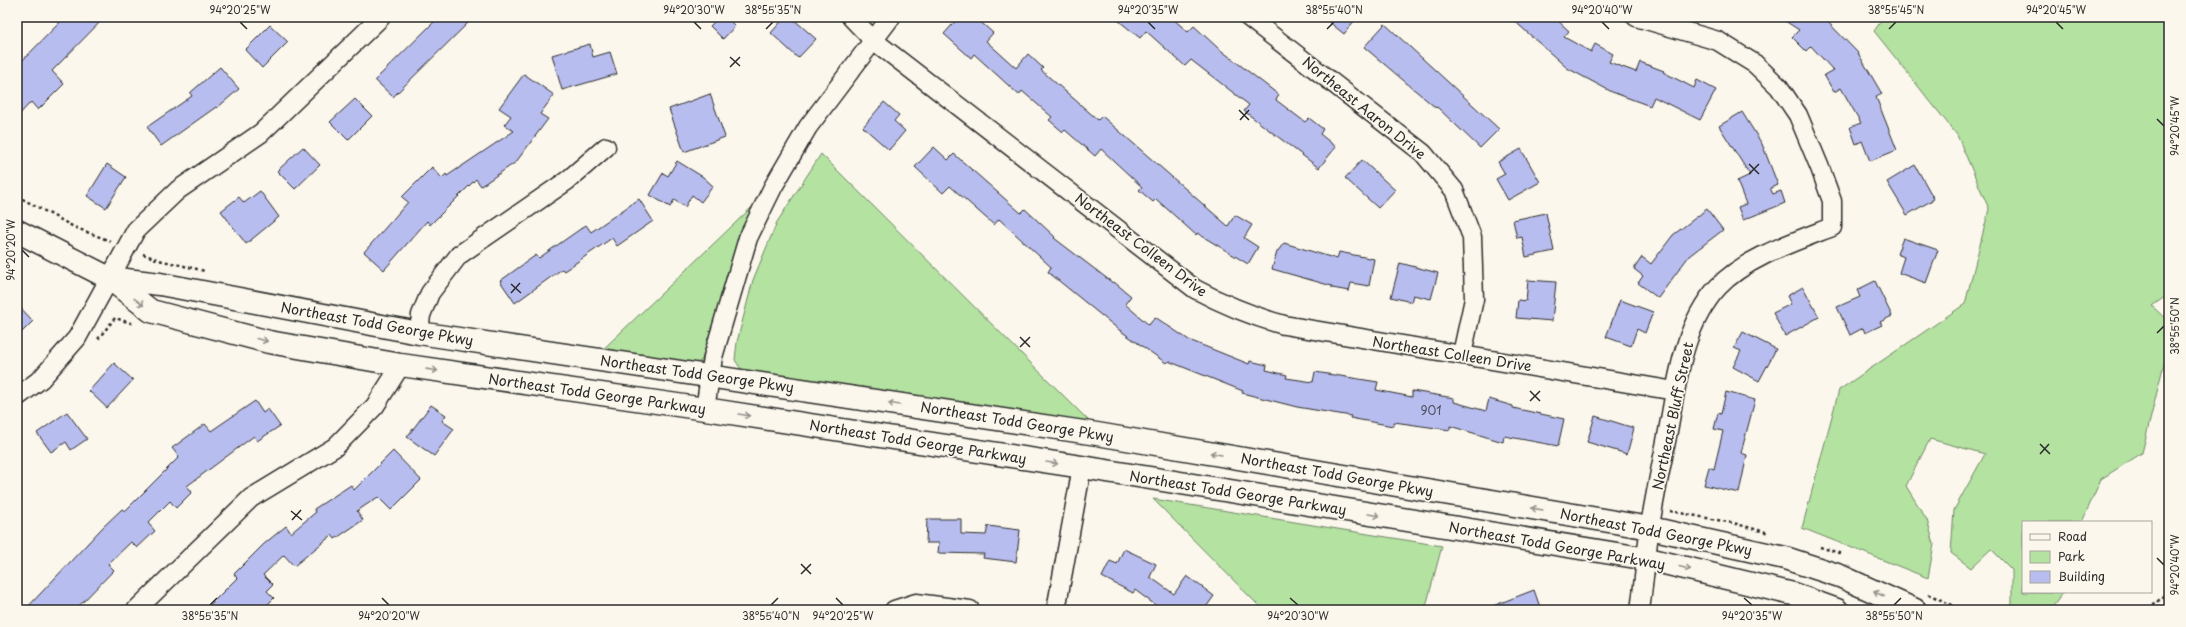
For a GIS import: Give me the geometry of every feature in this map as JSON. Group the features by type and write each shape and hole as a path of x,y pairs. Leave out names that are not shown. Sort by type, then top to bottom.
{"main road":[{"name":"Northeast Todd George Parkway","path":"17,231 109,278 151,311 269,342 400,365 705,409 1082,467 1648,559 1793,594 1837,610"},
{"name":"Northeast Todd George Pkwy","path":"109,278 160,284 419,333 1097,434 1650,528 1785,558 1840,576 1915,610"}],"street":[{"path":"17,397 41,379 78,338 136,230 178,190 261,133 381,17"},
{"name":"Northeast Colleen Drive","path":"850,17 873,40 1195,289 1246,314 1284,325 1675,391"},
{"path":"705,409 713,356 748,238 764,206 808,128 891,17"},
{"name":"Northeast Aaron Drive","path":"1248,17 1423,153 1454,190 1472,237 1474,298 1462,354"},
{"name":"Northeast Bluff Street","path":"1636,17 1718,41 1755,64 1779,87 1798,115 1832,201 1832,227 1762,257 1718,287 1699,314 1685,347 1675,391 1650,528 1648,559 1640,610"},
{"path":"419,333 421,315 430,293 459,255 568,180 606,147"},
{"path":"136,610 250,498 335,447 375,406 400,365"},
{"path":"1056,610 1082,467"},
{"path":"894,610 916,603 970,610"}],"path":[{"path":"17,196 74,227 159,260 210,272"},
{"path":"97,340 115,318 138,325"},
{"path":"2149,610 2169,590"}],"green space":[{"path":"1884,17 2169,17 2169,294 2152,306 2169,322 2169,343 2142,453 2101,479 2082,521 2022,521 2022,593 2063,593 2050,610 2017,610 2012,606 2012,570 1991,549 1971,568 1951,553 1954,510 1985,454 1930,439 1906,486 1927,520 1934,544 1928,578 1802,528 1839,390 1965,304 1989,209 1957,135 1874,31"},
{"path":"821,154 1100,432 743,372 735,360 737,342 753,280 777,222"},
{"path":"752,207 727,274 707,350 701,361 687,367 597,355"},
{"path":"1153,499 1442,546 1425,610 1263,610"}],"building":[{"path":"65,17 105,17 52,71 64,84 38,110 31,102 17,117 17,66"},
{"path":"439,17 474,17 393,97 375,80"},
{"path":"719,17 726,17 735,26 723,39 710,26"},
{"path":"785,17 791,17 816,39 798,58 771,33"},
{"path":"959,17 975,17 993,33 986,41 1016,68 1028,54 1043,68 1041,70 1098,120 1102,116 1228,226 1235,215 1252,225 1244,238 1258,247 1248,264 1197,233 1196,235 1156,199 1153,202 1139,190 1142,187 1101,149 1095,156 1065,130 1063,132 1049,120 1052,117 1022,91 1019,95 974,54 971,58 944,34"},
{"path":"1114,17 1171,17 1188,32 1194,26 1218,48 1279,95 1276,100 1305,122 1309,118 1323,129 1320,134 1336,147 1319,168 1244,111 1249,105 1191,60 1185,66 1146,31 1140,38"},
{"path":"1323,17 1357,17 1344,34"},
{"path":"1510,17 1554,17 1569,31 1564,37 1591,52 1595,44 1613,54 1609,62 1636,72 1640,62 1664,71 1663,72 1694,88 1697,80 1716,90 1700,120 1654,97 1650,106 1612,92 1567,68"},
{"path":"1779,17 1823,17 1858,53 1882,94 1876,97 1897,150 1870,161 1862,141 1856,144 1850,127 1861,123 1841,88 1834,92 1824,75 1833,70 1811,46 1806,51 1792,37 1799,30"},
{"path":"1385,24 1499,129 1480,148 1437,107 1436,108 1364,47"},
{"path":"270,25 288,42 262,68 245,50"},
{"path":"590,44 593,57 610,52 617,74 562,90 552,55"},
{"path":"220,67 239,89 217,108 216,107 161,146 147,127 192,96 190,93"},
{"path":"524,74 554,95 540,114 548,119 516,162 481,186 476,179 430,225 427,221 384,270 364,252 408,202 402,197 432,167 442,178 446,174 447,176 514,131 504,125 511,116 499,108"},
{"path":"710,94 725,137 684,152 669,109"},
{"path":"355,99 372,116 348,140 330,122"},
{"path":"884,102 899,115 894,121 905,131 889,150 863,127"},
{"path":"1742,112 1762,144 1778,185 1770,188 1773,194 1781,191 1785,203 1743,220 1738,207 1746,204 1737,181 1750,175 1719,126"},
{"path":"303,147 320,165 295,189 277,171"},
{"path":"934,147 948,160 954,154 1021,213 1025,209 1055,237 1054,238 1131,296 1125,304 1149,325 1155,317 1189,340 1249,364 1250,361 1267,365 1266,370 1287,375 1286,378 1313,382 1315,372 1378,382 1376,390 1412,397 1412,391 1454,398 1454,402 1486,411 1489,399 1513,406 1513,408 1564,419 1558,446 1504,436 1503,442 1450,426 1450,430 1394,422 1393,426 1350,418 1351,416 1297,407 1242,393 1243,391 1168,361 1166,363 1118,329 1048,272 1051,267 999,219 994,225 950,186 943,193 915,167"},
{"path":"1521,149 1540,182 1508,200 1496,179 1505,174 1498,162"},
{"path":"1362,160 1395,190 1378,208 1345,178"},
{"path":"677,161 703,177 713,186 701,202 692,195 685,207 674,200 670,207 650,195 663,173 668,176"},
{"path":"107,164 126,177 106,208 87,196"},
{"path":"1915,165 1934,199 1907,215 1887,182"},
{"path":"260,191 279,217 246,244 221,211 239,197 244,203"},
{"path":"639,199 653,221 617,246 612,238 564,271 562,269 515,303 500,281 536,255 539,258 586,225 591,232"},
{"path":"1707,209 1723,230 1689,256 1658,298 1638,283 1643,276 1634,269 1642,257 1651,264 1673,235"},
{"path":"1546,213 1554,251 1526,257 1522,237 1517,238 1513,220"},
{"path":"1903,238 1938,250 1926,283 1899,273 1904,257 1897,254"},
{"path":"1284,243 1337,259 1339,252 1374,259 1369,286 1351,283 1349,291 1332,288 1332,286 1272,269 1277,252"},
{"path":"1400,263 1438,273 1431,299 1413,295 1411,302 1391,297"},
{"path":"1528,280 1556,282 1552,321 1516,318 1518,300 1526,301"},
{"path":"1875,281 1892,316 1880,322 1882,325 1865,333 1863,328 1850,335 1837,307 1860,297 1857,290"},
{"path":"1803,287 1819,317 1785,336 1773,313 1791,304 1787,296"},
{"path":"1620,300 1653,312 1645,333 1637,329 1631,346 1606,337"},
{"path":"17,304 33,321 17,337"},
{"path":"1743,332 1776,349 1759,381 1733,367 1741,351 1734,348"},
{"path":"114,363 133,380 107,408 89,391"},
{"path":"1726,392 1755,400 1741,453 1747,455 1739,493 1704,485 1709,467 1714,469 1723,431 1714,429 1718,413 1721,414"},
{"path":"255,401 263,413 268,409 280,426 257,441 254,436 187,486 192,492 176,508 170,501 148,523 155,531 137,548 131,542 108,564 114,570 75,610 25,610 103,527 122,509 125,511 179,457 172,448 205,424 211,431"},
{"path":"431,405 446,415 442,421 454,429 434,456 407,437"},
{"path":"67,412 87,439 71,450 66,442 51,452 37,433"},
{"path":"1595,416 1634,428 1627,454 1587,442"},
{"path":"393,451 421,480 391,510 378,497 357,511 363,520 335,539 332,535 294,566 284,555 263,575 273,585 267,591 274,598 262,610 205,610 237,578 234,574 264,544 286,526 291,533 316,512 314,509 351,485 354,490"},
{"path":"927,519 961,519 961,534 986,535 988,526 1020,530 1016,562 983,558 984,554 938,553 939,543 926,543"},
{"path":"1124,549 1156,564 1150,577 1174,594 1187,576 1214,596 1204,610 1162,610 1135,590 1133,593 1102,577 1110,561 1117,564"},
{"path":"1534,590 1541,610 1485,610 1485,609"}]}
